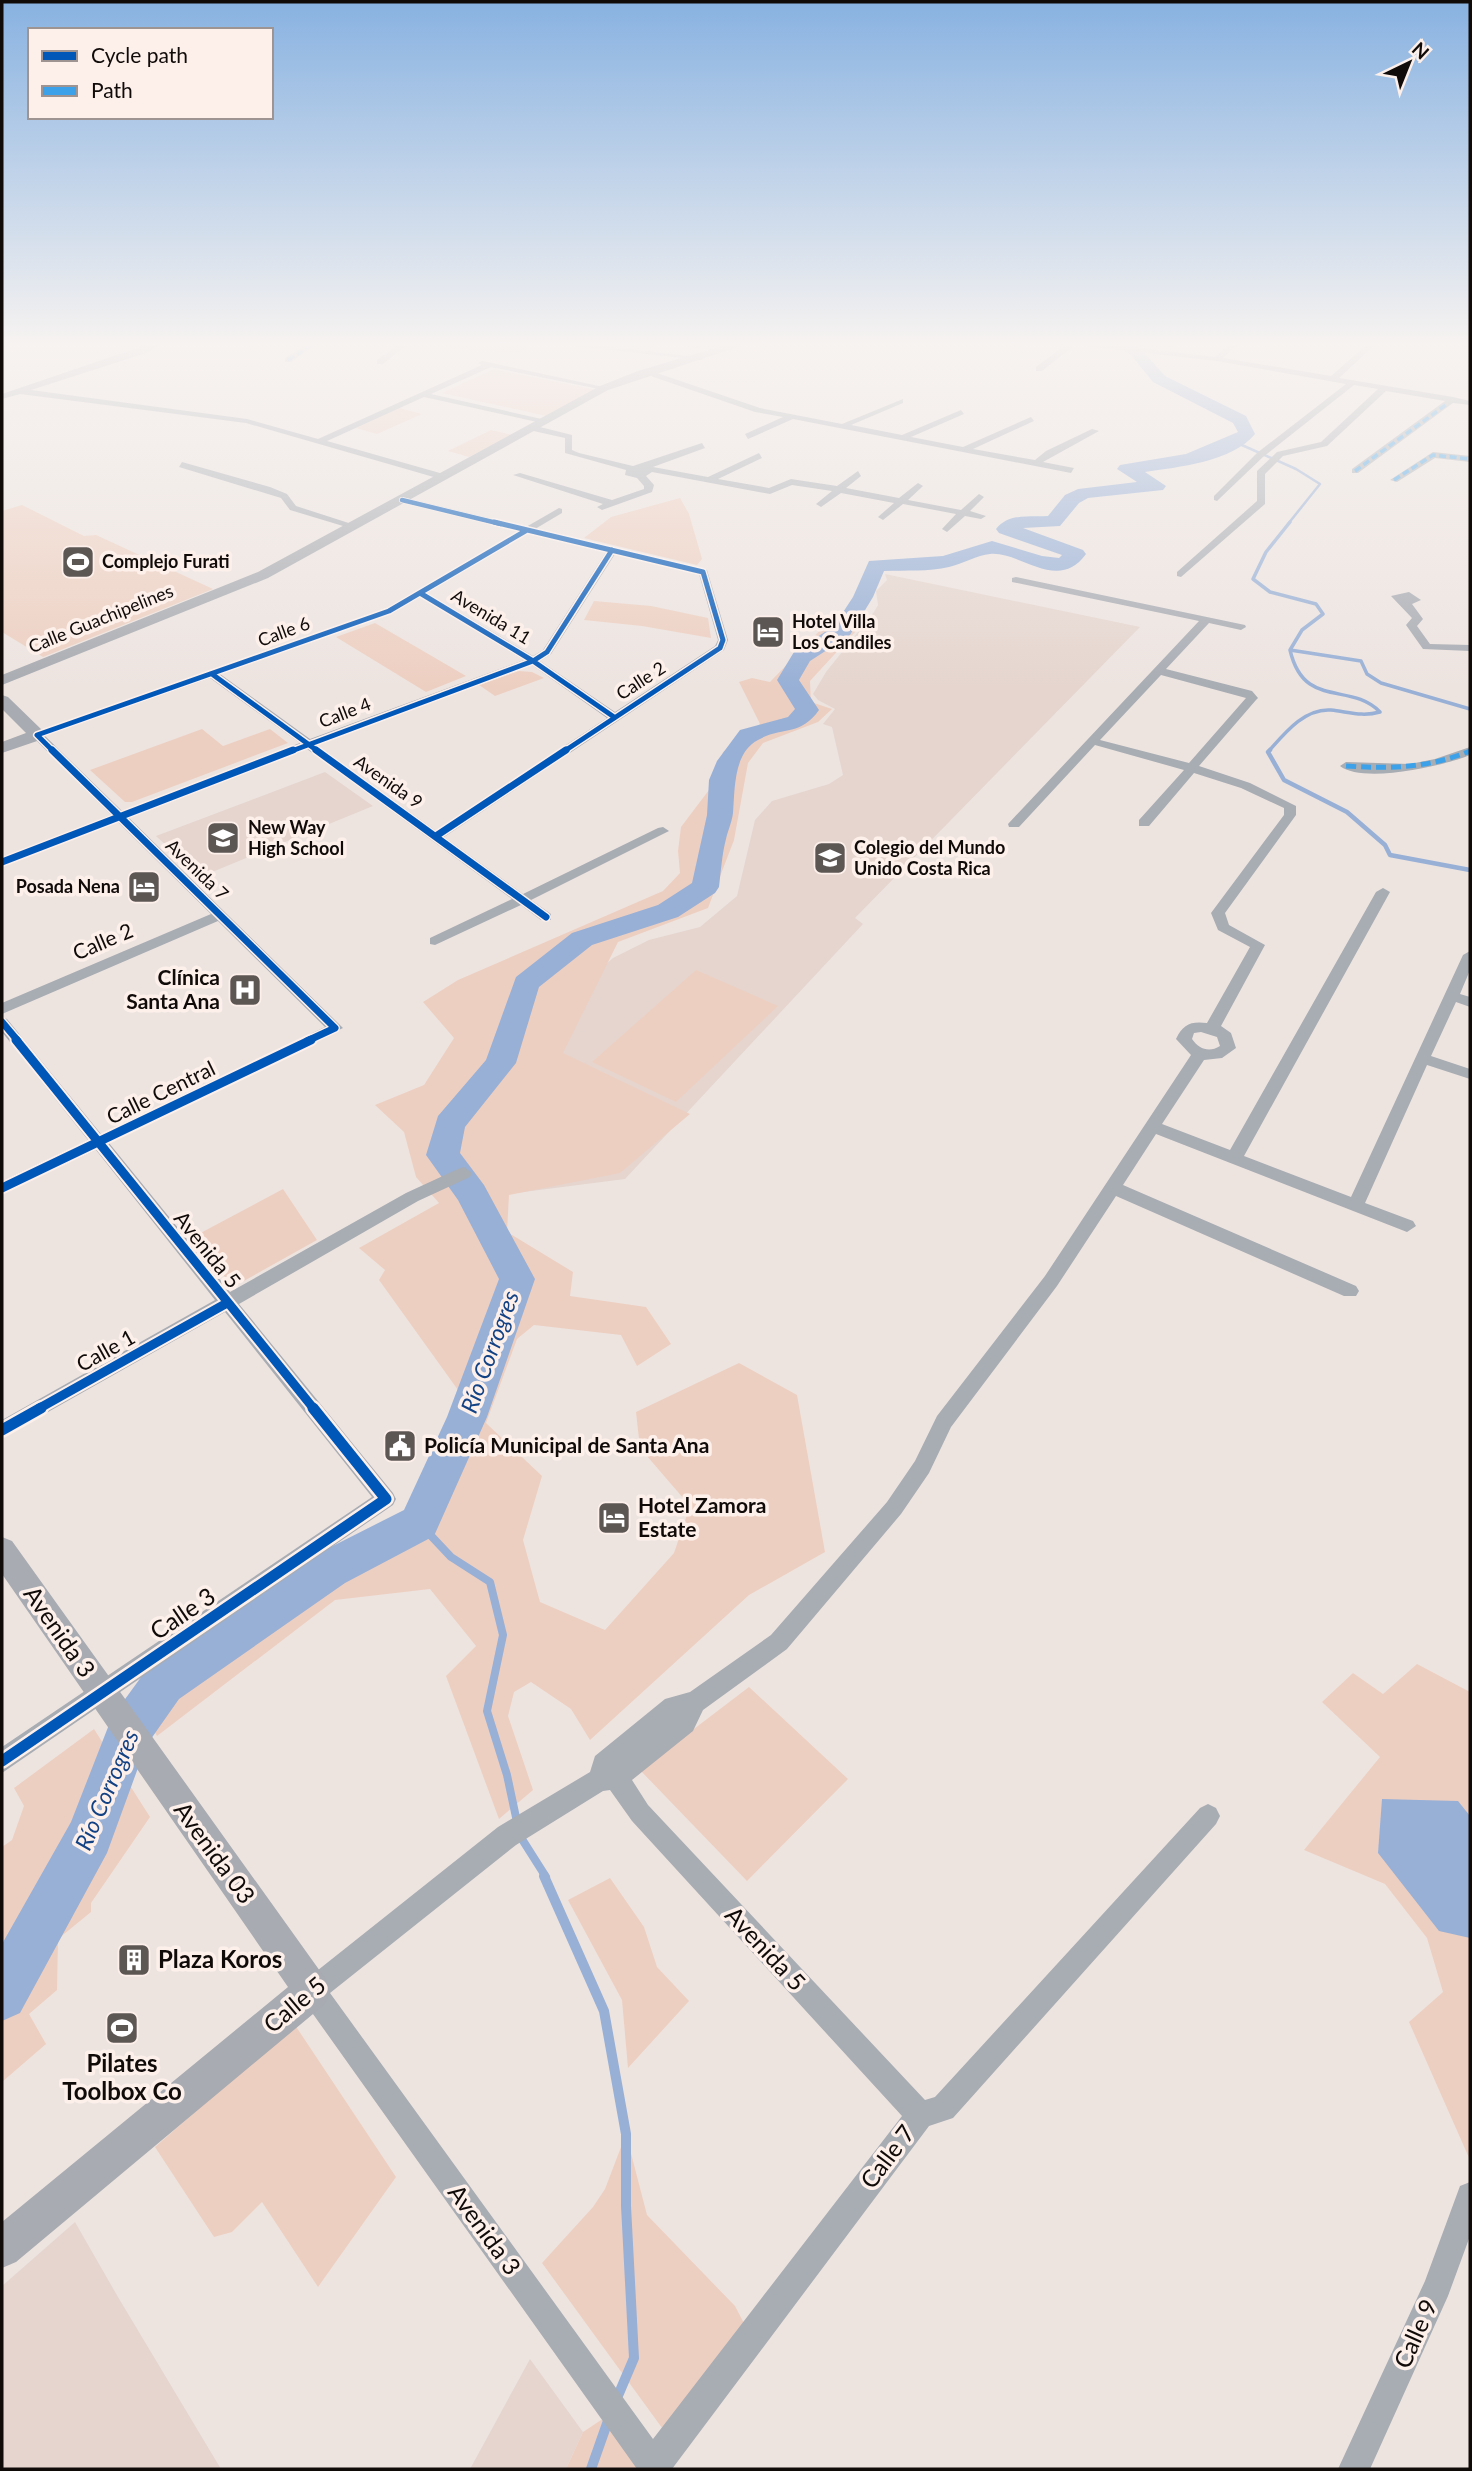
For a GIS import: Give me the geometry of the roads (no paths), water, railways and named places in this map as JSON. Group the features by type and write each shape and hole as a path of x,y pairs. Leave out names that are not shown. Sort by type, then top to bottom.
{"street":[{"path":"377,458 444,477"},
{"name":"Calle Guachipelines","path":"2,680 263,575 478,458"},
{"path":"583,458 638,471 711,479 771,491 811,472"},
{"path":"638,471 670,458"},
{"path":"711,479 756,458"},
{"path":"1013,458 1071,470"},
{"path":"1037,463 1043,458"},
{"path":"1217,498 1258,458"},
{"path":"1181,574 1262,502 1260,473 1275,458"},
{"path":"1355,471 1373,458"},
{"path":"1394,480 1429,458"},
{"path":"182,465 267,489 284,496 293,508 353,526"},
{"path":"598,508 649,490 649,485 638,471"},
{"path":"821,504 858,474"},
{"path":"517,475 611,503"},
{"path":"791,482 840,488 981,516"},
{"path":"883,517 918,486"},
{"path":"947,529 979,498"},
{"path":"402,500 612,550"},
{"name":"Calle 6","path":"2,748 389,611 559,512"},
{"name":"Calle 2","path":"436,836 720,648 723,640 703,572 612,550"},
{"name":"Calle 4","path":"2,862 533,661 548,652 612,550"},
{"path":"1016,580 1241,627"},
{"name":"Avenida 11","path":"420,593 533,661 614,717"},
{"path":"1406,603 1418,618 1410,625 1427,647 1470,648"},
{"path":"1014,824 1206,620"},
{"path":"1144,823 1252,696 1160,671"},
{"name":"Avenida 9","path":"212,674 546,917"},
{"name":"Avenida 7","path":"2,700 335,1028"},
{"path":"1092,741 1189,769 1275,798 1290,806 1290,815 1218,913 1223,927 1258,945 1212,1028"},
{"path":"1346,766 1399,770 1436,765 1470,751"},
{"path":"435,941 663,831"},
{"path":"1234,1158 1383,892"},
{"name":"Calle 2","path":"2,1009 221,915"},
{"path":"1355,1206 1470,955"},
{"path":"1451,996 1470,1002"},
{"name":"Avenida 5","path":"2,1022 386,1499"},
{"path":"1195,1027 1212,1028 1226,1037 1228,1048 1221,1054 1200,1054 1185,1043 1185,1034 1195,1027"},
{"name":"Calle Central","path":"2,1188 335,1028"},
{"path":"1200,1054 1151,1126 1114,1188 1350,1291"},
{"path":"1422,1058 1470,1074"},
{"path":"1151,1126 1407,1226"},
{"name":"Calle 1","path":"2,1430 412,1197 464,1173"},
{"name":"Calle 5","path":"2,2248 312,1991 517,1829 608,1779 685,1723 695,1702 779,1642 894,1508 922,1467 944,1422 1051,1281 1114,1188"},
{"name":"Calle 3","path":"2,1761 108,1704 386,1499"},
{"name":"Avenida 3","path":"2,1550 108,1704"},
{"name":"Avenida 03","path":"108,1704 312,1991"},
{"name":"Avenida 5","path":"608,1779 920,2116"},
{"name":"Calle 7","path":"654,2467 920,2116 943,2108 1208,1816"},
{"name":"Avenida 3","path":"312,1991 654,2467"},
{"name":"Calle 9","path":"1354,2469 1438,2286 1470,2196"}],"water":[{"path":"1382,1799 1458,1801 1470,1816 1470,1938 1439,1931 1378,1853"}],"waterway":[{"name":"Río Corrogres","path":"2,1995 90,1836 128,1733 163,1684 330,1569 419,1523 467,1417 517,1279 472,1194 443,1155 449,1124 500,1063 526,983 582,939 668,911 705,887 712,841 720,815 721,780 729,761 748,735 796,722 807,710 788,680 802,657 842,630 863,597 876,565 945,562 992,547 1040,562 1063,564 1076,554 1006,529 1013,523 1053,522 1072,499 1084,493 1157,486 1126,469 1189,458"},
{"path":"1272,458 1320,484 1288,524"},
{"path":"1290,522 1266,552 1253,579 1270,592 1316,604 1323,614 1302,630 1290,650"},
{"path":"1268,752 1295,724 1312,713 1321,710 1361,714 1380,712 1368,703 1317,688 1306,681 1297,669 1290,650"},
{"path":"1290,650 1361,661 1367,674 1381,683 1470,709"},
{"path":"1268,752 1284,780 1347,812 1385,845 1390,855 1470,870"},
{"path":"419,1523 451,1557 490,1582 503,1635 487,1711 507,1775 517,1822"},
{"path":"520,1836 546,1877"},
{"path":"544,1876 604,2011 626,2134 626,2206 634,2358 617,2398"},
{"path":"591,2469 609,2418"}],"place":[{"name":"Complejo Furati","path":"78,562"},
{"name":"Hotel Villa Los Candiles","path":"768,632"},
{"name":"New Way High School","path":"223,838"},
{"name":"Colegio del Mundo Unido Costa Rica","path":"830,858"},
{"name":"Posada Nena","path":"144,887"},
{"name":"Clínica Santa Ana","path":"245,990"},
{"name":"Policía Municipal de Santa Ana","path":"400,1446"},
{"name":"Hotel Zamora Estate","path":"614,1518"},
{"name":"Plaza Koros","path":"134,1960"},
{"name":"Pilates Toolbox Co","path":"122,2028"}]}
